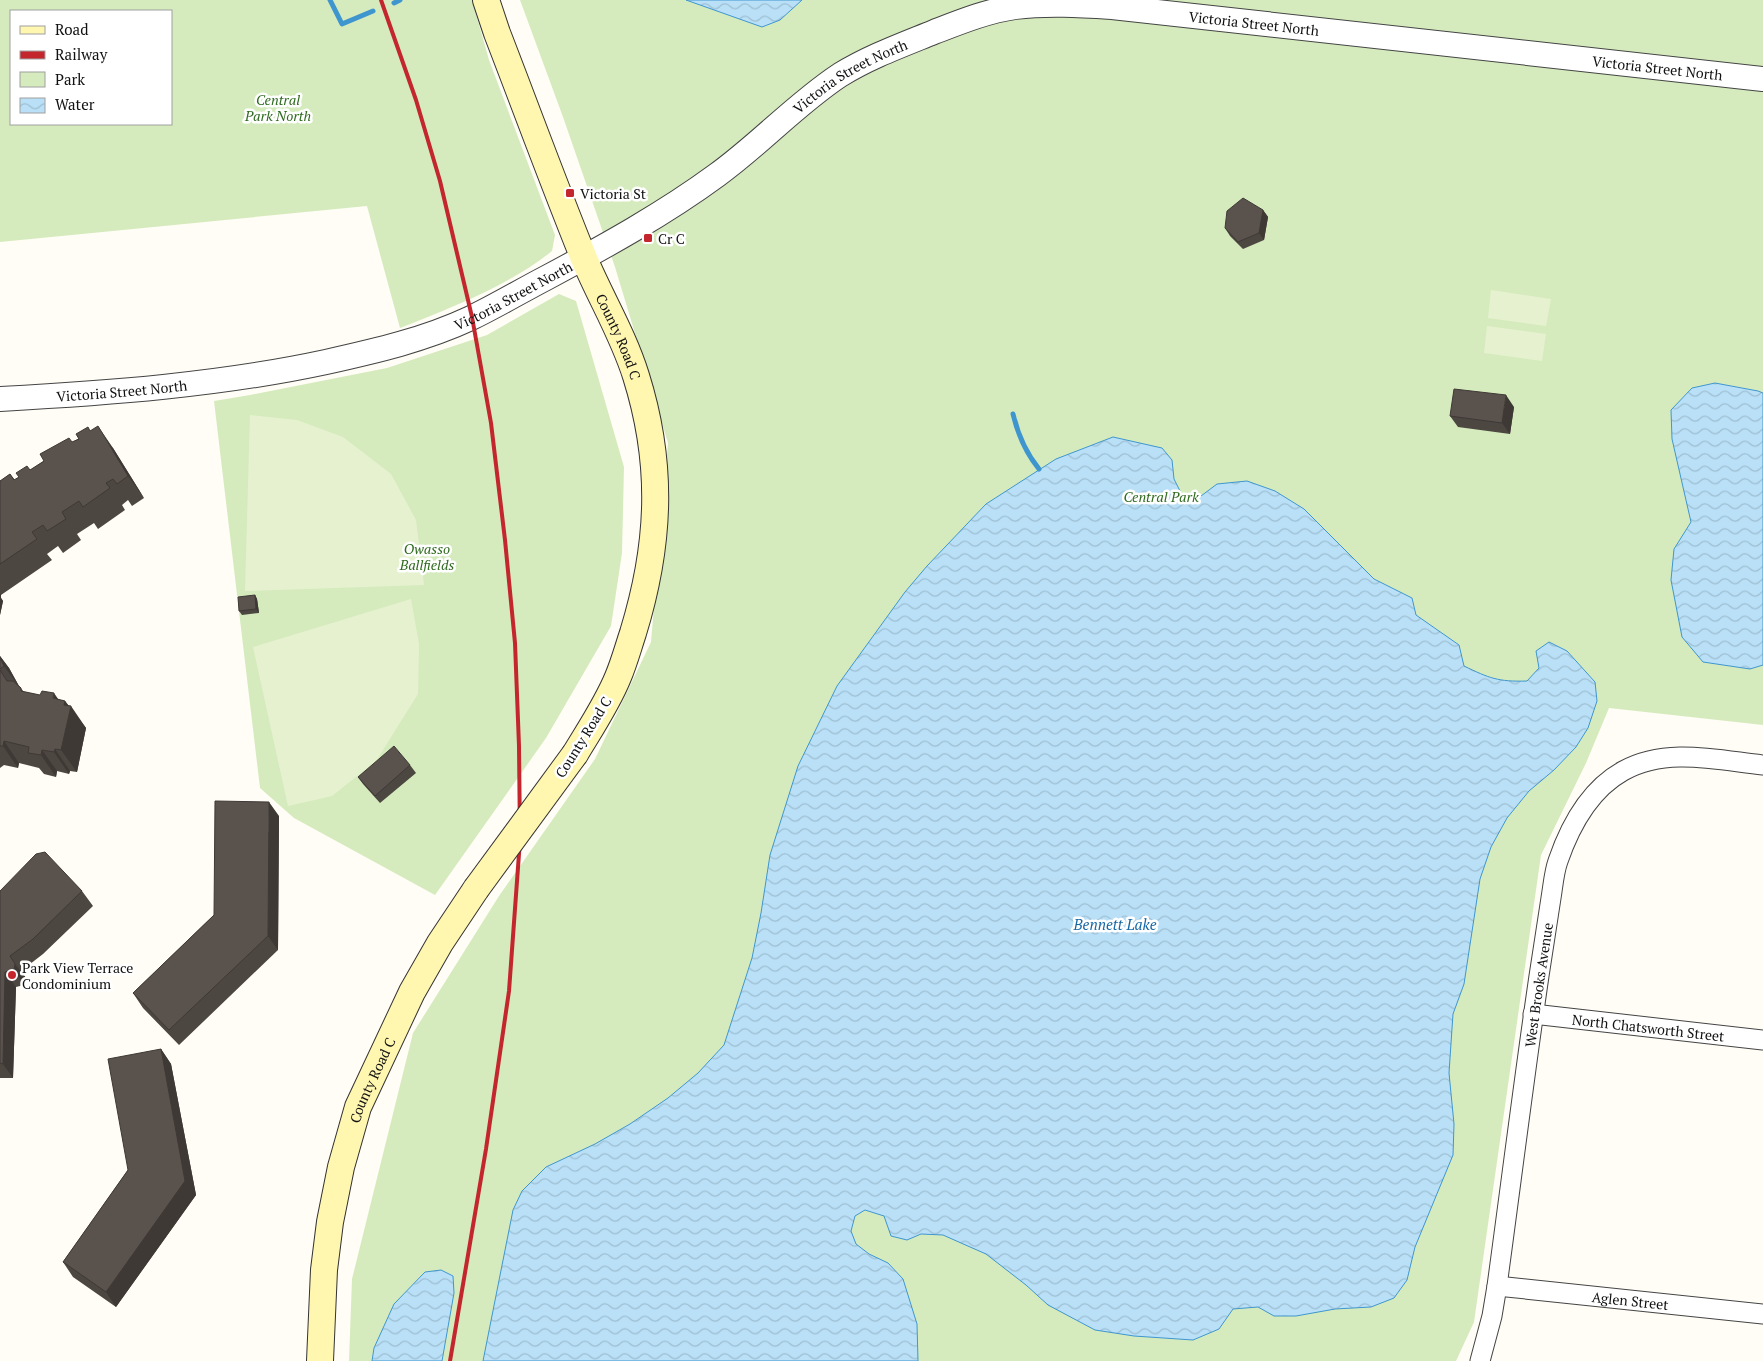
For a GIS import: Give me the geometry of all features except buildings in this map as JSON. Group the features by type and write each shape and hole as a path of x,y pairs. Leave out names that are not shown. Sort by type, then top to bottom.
{"main road":[{"name":"County Road C","path":"320,1361 324,1270 330,1222 341,1167 358,1107 412,992 440,943 476,889 575,754 600,714 619,676 643,598 652,556 656,515 654,472 649,432 641,393 625,344 584,258 497,34 486,0"}],"street":[{"name":"Victoria Street North","path":"0,399 201,382 276,373 376,351 416,340 495,306 584,258 678,202 720,173 784,118 841,75 887,51 977,15 1014,7 1063,5 1112,7 1763,79"},
{"name":"West Brooks Avenue","path":"1480,1361 1490,1325 1497,1286 1556,864 1565,840 1590,798 1604,784 1622,771 1643,762 1664,757 1692,757 1763,765"},
{"name":"North Chatsworth Street","path":"1534,1014 1763,1040"},
{"name":"Aglen Street","path":"1497,1286 1763,1314"}],"green space":[{"name":"Central Park North","path":"0,0 472,0 489,60 555,235 552,251 518,275 499,285 400,328 367,206 0,242"},
{"name":"Central Park","path":"520,0 1763,0 1763,725 1609,708 1586,763 1541,855 1474,1322 1456,1361 349,1361 352,1279 413,1033 499,896 595,759 651,642 668,443 615,267"},
{"path":"1491,290 1551,299 1546,326 1488,318"},
{"name":"Owasso Ballfields","path":"559,294 576,301 624,467 622,553 611,626 546,738 435,895 294,818 260,788 214,401 387,368 487,335"},
{"path":"1487,326 1546,334 1542,361 1484,353"},
{"path":"250,415 297,420 343,437 391,474 416,520 424,585 245,591"},
{"path":"411,599 419,644 418,694 376,761 332,796 288,806 253,647"}],"water":[{"path":"686,0 802,0 780,20 762,27"},
{"path":"1715,383 1763,393 1763,665 1750,669 1703,662 1682,637 1671,580 1674,549 1691,522 1672,439 1671,410 1692,388"},
{"name":"Bennett Lake","path":"1113,437 1162,448 1172,460 1174,479 1182,495 1201,496 1217,484 1247,481 1275,491 1304,509 1374,579 1412,598 1416,615 1459,645 1464,666 1494,678 1508,681 1527,681 1539,668 1536,651 1549,642 1567,651 1595,682 1597,701 1588,728 1576,747 1554,770 1529,791 1507,818 1491,847 1480,879 1464,984 1453,1014 1449,1073 1454,1124 1453,1155 1415,1247 1407,1280 1394,1298 1371,1307 1335,1309 1296,1316 1274,1316 1258,1307 1233,1309 1219,1329 1193,1340 1134,1336 1095,1330 1048,1305 986,1254 943,1235 921,1234 907,1240 891,1236 884,1216 865,1210 855,1216 851,1231 856,1244 869,1254 888,1263 903,1279 917,1324 918,1361 483,1361 513,1210 522,1191 546,1167 595,1144 630,1124 668,1098 698,1073 724,1045 752,958 770,855 798,766 837,686 905,592 986,504 1056,459"},
{"path":"441,1270 453,1276 454,1293 442,1361 372,1361 374,1348 394,1304 425,1272"}],"waterway":[{"path":"330,0 342,24 373,11"},
{"path":"394,3 400,0"},
{"path":"1013,414 1023,443 1039,469"}],"railway":[{"path":"381,0 416,100 440,181 472,317 491,423 515,643 520,840 509,991 486,1149 450,1361"}],"place":[{"name":"Victoria St","path":"570,193"},
{"name":"Cr C","path":"648,238"},
{"name":"Park View Terrace Condominium","path":"12,975"}]}
